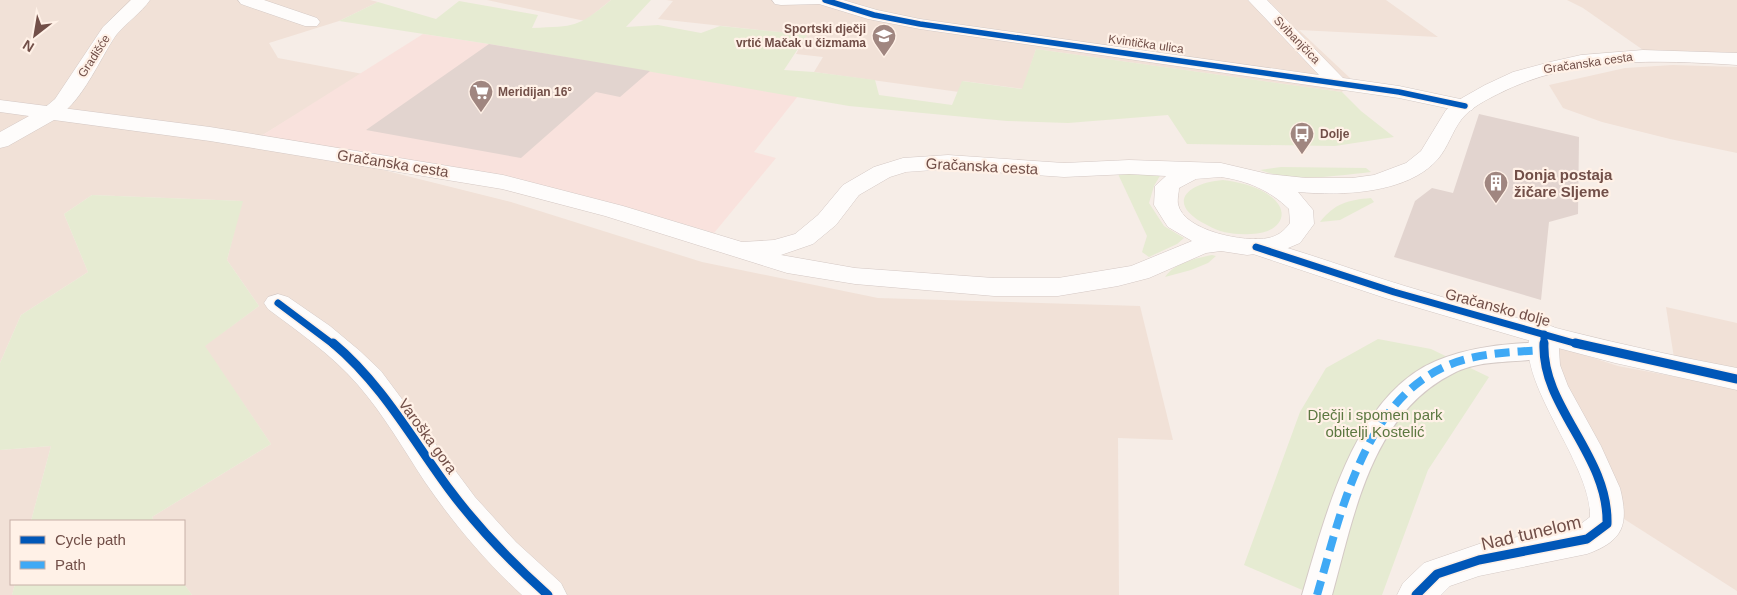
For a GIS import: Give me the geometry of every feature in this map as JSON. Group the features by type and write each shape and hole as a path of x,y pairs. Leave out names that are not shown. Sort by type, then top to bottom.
{"main road":[{"name":"Gradišće","path":"0,141 48,114 63,103 110,31 141,0"},
{"path":"247,0 311,22"},
{"path":"780,0 813,0"},
{"name":"Kvintička ulica","path":"825,0 874,16 920,24 1336,82 1399,92 1465,106"},
{"name":"Svibanjčica","path":"1257,0 1336,82"},
{"name":"Gračanska cesta","path":"1256,247 1278,244 1289,239 1329,199 1361,185 1400,175 1423,162 1433,151 1450,119 1465,106 1493,89 1553,67 1638,56 1737,59"},
{"name":"Gračanska cesta","path":"0,106 48,114 210,134 503,182 589,204 788,265 830,273 994,287 1058,287 1118,278 1140,272 1199,247 1220,243"},
{"name":"Gračanska cesta","path":"729,247 776,248 804,240 817,230 851,190 882,172 903,165 948,162 1048,169 1128,167 1204,170 1236,172 1266,181 1308,186 1361,185"},
{"path":"1204,170 1175,179 1167,186 1164,202 1170,214 1179,223 1203,237 1220,243 1256,247"},
{"name":"Gračansko dolje","path":"1266,181 1286,193 1298,204 1306,245 1321,258 1364,282"},
{"path":"817,230 808,250 811,259 830,273"},
{"name":"Gračansko dolje","path":"1256,247 1544,342 1737,379"},
{"name":"Varoška gora","path":"278,303 360,367 374,383 472,518 529,578 548,595"},
{"name":"Nad tunelom","path":"1416,595 1437,574 1479,560 1587,538 1607,524 1610,510 1604,492 1593,464 1552,388 1545,366 1544,342"}],"street":[{"path":"1317,595 1354,478 1378,426 1397,400 1426,375 1464,358 1544,342"}],"shaded area":[{"path":"0,0 370,0 378,2 339,21 269,43 278,58 363,74 261,136 343,160 511,202 702,262 878,298 1140,306 1173,440 1118,438 1119,595 192,595 185,585 185,520 154,520 152,517 271,444 204,346 259,306 227,260 242,201 92,195 64,214 88,272 21,315 0,363"},
{"path":"487,0 611,0 585,21"},
{"path":"666,0 1386,0 1438,37 1299,30 1350,78 1342,92 1036,49 1023,89 963,81 959,92 814,72 823,57 796,54 806,35 658,19 673,1"},
{"path":"1567,0 1737,0 1737,53 1646,52 1583,8"},
{"path":"423,34 798,96 754,152 776,158 714,233 633,209 490,174 261,136"},
{"path":"1673,65 1737,67 1737,153 1602,122 1563,108 1549,85 1625,68"},
{"path":"1666,307 1737,323 1737,591 1610,510 1553,345 1618,366 1677,377"},
{"path":"51,446 31,520 10,520 10,585 15,585 12,595 0,595 0,450"}],"green space":[{"path":"611,0 651,0 626,27 658,25 701,33 720,26 807,35 784,70 875,80 879,95 952,105 962,81 1022,89 1036,49 1342,92 1361,111 1394,137 1335,146 1187,144 1168,115 1068,123 1007,121 849,106 489,44 339,21 378,2 436,19 459,1 538,15 532,28 558,27 583,21"},
{"path":"1281,167 1366,168 1371,172 1329,177 1301,177 1273,174 1260,170"},
{"path":"1118,174 1161,174 1154,186 1149,203 1164,226 1184,238 1177,244 1149,257 1142,252 1147,236"},
{"path":"1223,180 1256,188 1275,200 1282,214 1276,226 1261,233 1234,234 1217,230 1194,217 1187,210 1184,202 1185,196 1199,185"},
{"path":"92,195 243,201 227,260 259,306 205,346 271,444 152,517 154,520 31,520 51,446 0,450 0,363 21,315 88,272 64,214"},
{"path":"1371,198 1374,202 1340,220 1320,222 1331,211 1342,204"},
{"path":"1212,255 1216,256 1208,263 1165,277 1180,265"},
{"name":"Dječji i spomen park obitelji Kostelić","path":"1378,339 1431,349 1489,377 1428,470 1382,595 1314,595 1244,565 1300,412 1326,368"},
{"path":"15,585 185,585 192,595 12,595"}],"building":[{"name":"Meridijan 16°","path":"489,44 650,71 620,97 596,92 521,158 366,130"},
{"name":"Donja postaja žičare Sljeme","path":"1479,114 1579,137 1578,214 1549,222 1541,300 1394,257 1415,201 1432,188 1453,193"}],"marked path":[{"path":"1317,595 1345,500 1362,458 1382,421 1409,390 1444,367 1488,353 1544,350"}],"cycle path":[{"path":"825,0 874,15 920,24 1399,92 1465,106"},
{"path":"1256,247 1394,292 1534,332 1615,353 1737,379"},
{"path":"278,303 330,341 370,379 391,405 462,507 503,553 548,595"},
{"path":"1416,595 1437,574 1479,560 1587,539 1607,524 1607,507 1603,488 1595,467 1562,405 1546,369 1544,334"}],"place":[{"name":"Sportski dječji vrtić Mačak u čizmama","path":"884,57"},
{"name":"Meridijan 16°","path":"481,113"},
{"name":"Dolje","path":"1302,155"},
{"name":"Donja postaja žičare Sljeme","path":"1496,204"}]}
